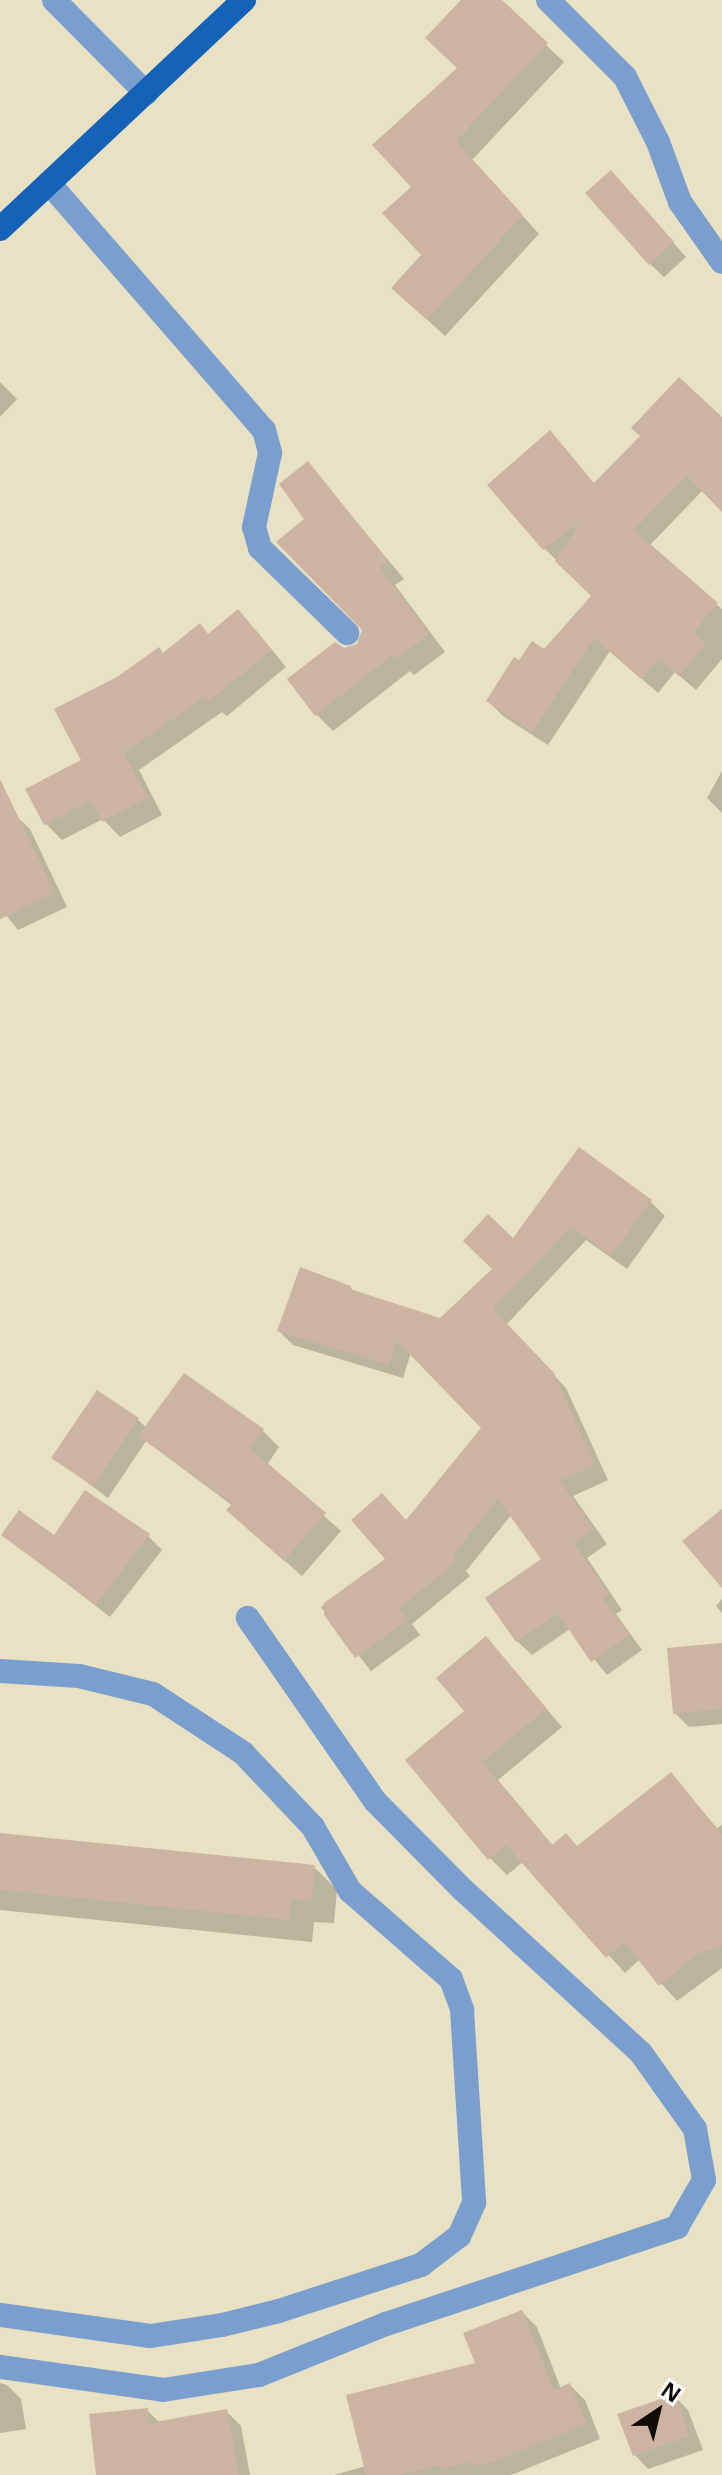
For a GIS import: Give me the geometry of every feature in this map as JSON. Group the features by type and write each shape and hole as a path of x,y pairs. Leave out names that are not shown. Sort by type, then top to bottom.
{"main road":[{"path":"0,229 244,0"}],"street":[{"path":"54,0 146,93"},
{"path":"548,0 625,77 658,142 680,202 722,262"},
{"path":"49,183 264,430 270,453 254,527 260,548 347,633"},
{"path":"0,2367 163,2390 259,2375 386,2324 677,2227 704,2180 695,2129 641,2053 463,1890 375,1801 248,1618"},
{"path":"0,1671 79,1676 153,1694 243,1753 313,1827 350,1891 451,1979 462,2010 474,2203 459,2236 421,2265 279,2311 222,2325 150,2336 0,2315"}],"building":[{"path":"461,0 502,0 548,43 456,141 523,215 427,320 391,288 421,255 382,213 411,187 372,145 457,68 425,38"},
{"path":"611,170 674,242 649,265 585,193"},
{"path":"679,377 722,417 722,512 687,476 634,530 718,603 693,633 706,644 679,676 659,659 641,679 594,638 532,732 486,701 514,657 519,660 532,641 544,649 591,596 555,561 580,522 543,550 487,485 550,430 594,483 640,436 631,428"},
{"path":"308,461 388,561 380,567 429,634 396,659 392,655 315,716 287,679 335,642 344,648 357,644 362,630 276,542 304,519 279,484"},
{"path":"238,609 272,650 209,701 205,697 124,753 148,798 102,822 91,801 44,825 25,789 81,760 54,709 117,677 159,647 163,653 200,623 208,634"},
{"path":"0,779 55,893 0,919"},
{"path":"579,1147 652,1200 611,1256 571,1227 493,1309 554,1373 595,1465 560,1481 594,1529 574,1543 609,1595 603,1599 630,1635 591,1662 558,1614 516,1642 485,1598 541,1559 498,1499 453,1555 457,1561 399,1609 408,1620 355,1658 324,1615 324,1603 385,1559 351,1520 382,1493 406,1520 481,1428 397,1341 389,1365 277,1331 300,1267 351,1286 350,1289 440,1318 492,1269 463,1241 488,1214 513,1238"},
{"path":"184,1373 264,1429 250,1448 326,1513 284,1561 226,1510 233,1503 138,1436"},
{"path":"97,1390 139,1418 93,1486 51,1458"},
{"path":"85,1490 150,1534 96,1605 1,1535 19,1510 54,1535"},
{"path":"722,1509 722,1588 682,1541"},
{"path":"486,1636 547,1709 482,1762 552,1845 566,1833 577,1846 671,1772 722,1835 722,1947 699,1953 659,1986 624,1942 606,1958 506,1845 488,1860 405,1760 464,1711 436,1678"},
{"path":"722,1643 722,1709 673,1714 667,1648"},
{"path":"0,1833 315,1865 312,1901 291,1900 289,1920 0,1890"},
{"path":"522,2310 554,2390 570,2383 587,2424 493,2462 470,2466 469,2462 441,2469 440,2465 400,2475 366,2475 346,2395 475,2363 463,2333"},
{"path":"675,2394 690,2436 633,2456 617,2414"},
{"path":"148,2408 149,2423 227,2409 239,2475 96,2475 89,2414"}]}
